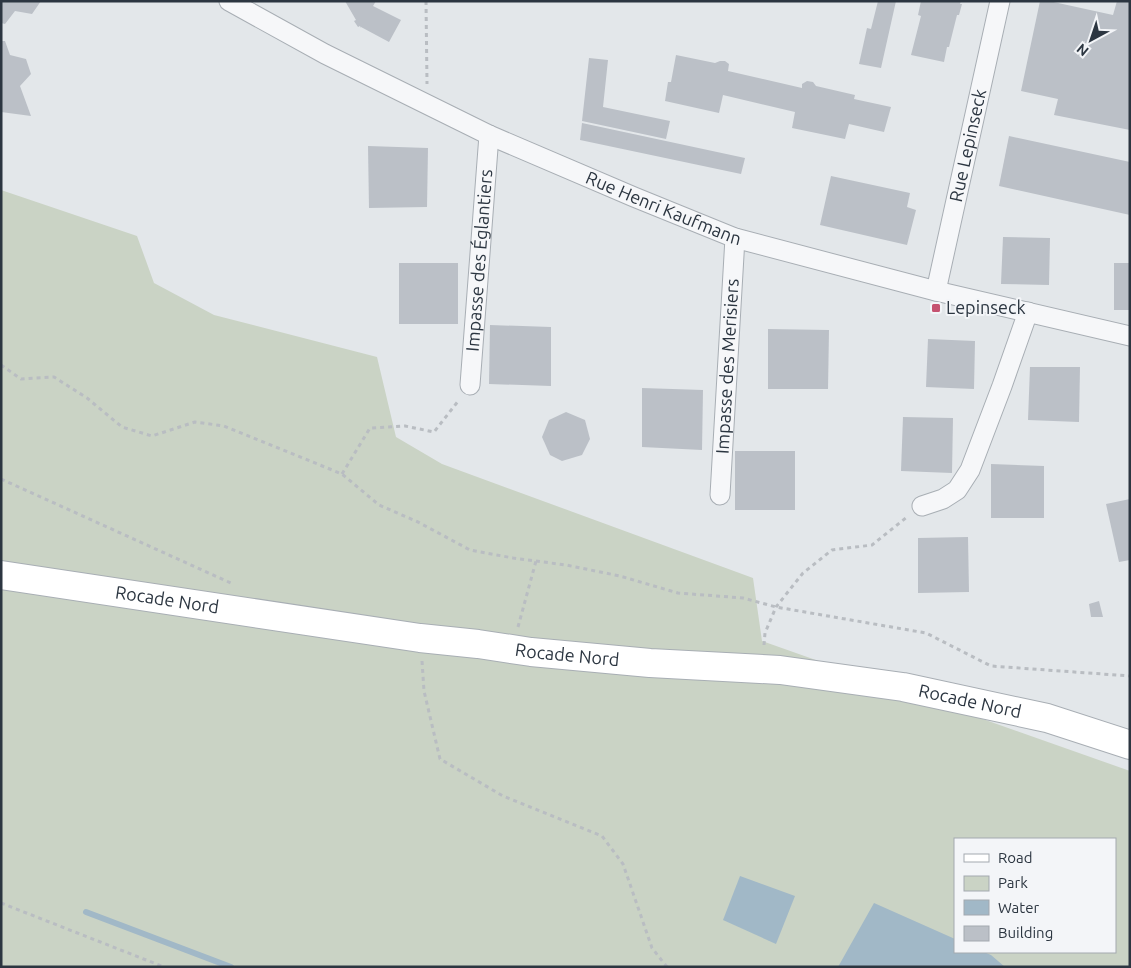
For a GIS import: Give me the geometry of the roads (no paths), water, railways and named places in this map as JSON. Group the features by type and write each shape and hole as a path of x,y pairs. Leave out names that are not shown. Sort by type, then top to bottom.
{"main road":[{"name":"Rocade Nord","path":"1,576 420,638 531,652 650,663 780,670 903,687 1047,718 1130,745"}],"street":[{"name":"Rue Henri Kaufmann","path":"229,1 325,54 489,135 735,238 936,291 1130,336"},
{"name":"Rue Lepinseck","path":"936,291 1000,1"},
{"name":"Impasse des Églantiers","path":"470,385 489,135"},
{"name":"Impasse des Merisiers","path":"720,495 735,238"},
{"path":"922,506 943,499 957,490 970,470 1028,312"}],"water":[{"path":"740,876 795,896 776,944 723,920"},
{"path":"874,903 954,939 954,953 986,953 1005,967 838,967"}],"waterway":[{"path":"86,912 231,967"}],"place":[{"name":"Lepinseck","path":"936,308"}]}
